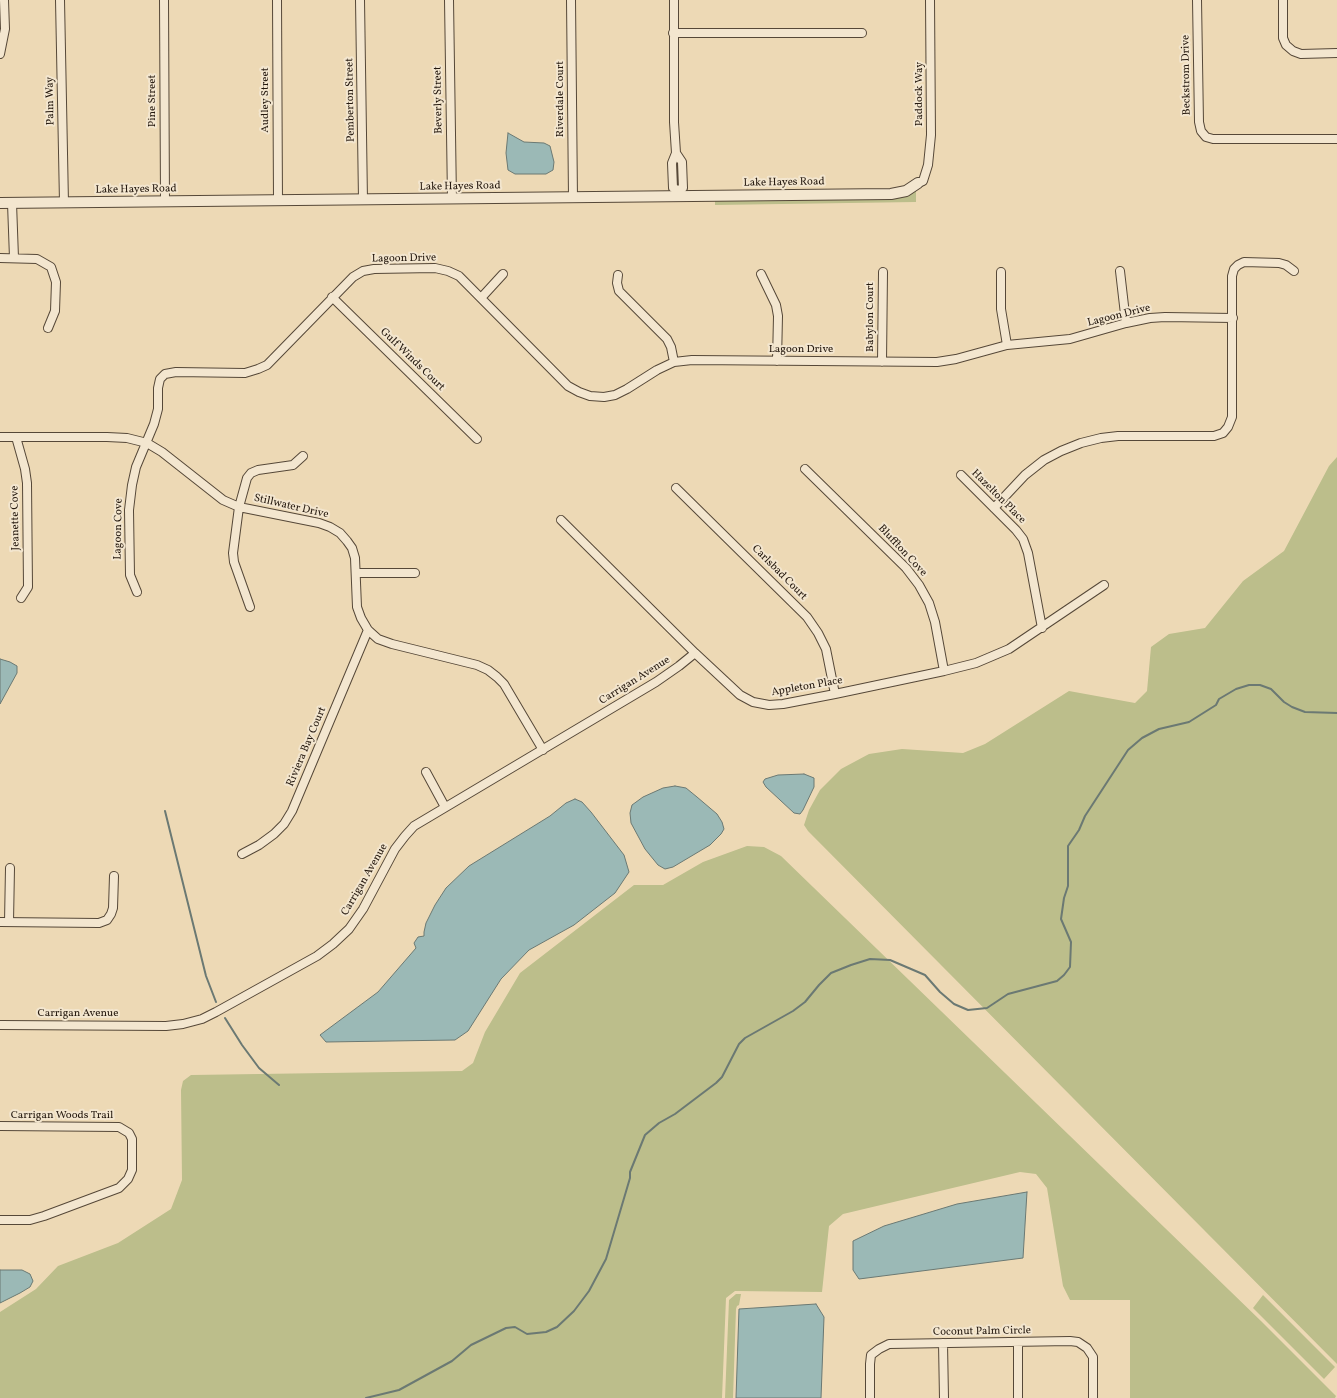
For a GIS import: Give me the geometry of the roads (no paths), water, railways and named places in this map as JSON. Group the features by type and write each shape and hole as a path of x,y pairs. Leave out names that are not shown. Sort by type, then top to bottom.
{"street":[{"path":"0,54 5,29 4,0"},
{"name":"Palm Way","path":"60,0 64,203"},
{"name":"Pine Street","path":"164,0 165,201"},
{"name":"Audley Street","path":"277,0 278,200"},
{"name":"Pemberton Street","path":"360,0 363,200"},
{"name":"Beverly Street","path":"449,0 452,199"},
{"name":"Riverdale Court","path":"571,0 573,198"},
{"path":"674,0 674,122 676,153 672,163 673,188 678,193"},
{"name":"Paddock Way","path":"918,183 923,181 928,165 931,135 930,0"},
{"name":"Beckstrom Drive","path":"1197,0 1199,122 1201,131 1206,136 1213,139 1337,140"},
{"path":"1283,0 1283,38 1286,45 1293,52 1301,54 1337,53"},
{"path":"673,33 862,33"},
{"name":"Lake Hayes Road","path":"0,203 573,198 678,193 890,194 906,191 918,183"},
{"path":"12,203 14,258"},
{"path":"0,258 37,259 51,267 56,282 54,311 48,328"},
{"path":"994,508 1025,475 1044,460 1081,443 1118,436 1214,436 1223,433 1228,427 1232,417 1232,276 1234,269 1238,264 1244,262 1279,263 1286,265 1294,271"},
{"name":"Lagoon Drive","path":"147,443 158,409 158,388 160,380 166,374 176,372 245,373 267,365 353,277 362,272 374,269 435,268 448,271 459,276 568,386 590,396 604,397 615,395 627,389 657,370 674,362 692,360 937,362 956,359 1007,345 1070,339 1126,323 1150,318 1232,318"},
{"path":"1120,271 1126,323"},
{"name":"Babylon Court","path":"882,362 883,272"},
{"path":"1001,272 1002,309 1007,345"},
{"path":"481,298 503,274"},
{"path":"761,274 776,304 778,316 777,361"},
{"path":"618,275 617,283 619,291 667,340 671,347 674,362"},
{"name":"Gulf Winds Court","path":"332,298 477,438"},
{"name":"Stillwater Drive","path":"0,437 106,437 127,438 147,443 162,452 224,500 239,507 319,523 330,527 340,534 352,548 355,558 357,607 360,618 368,630 378,639 392,644 477,665 488,670 504,684 543,750"},
{"name":"Jeanette Cove","path":"16,437 25,469 27,483 28,587 21,598"},
{"name":"Lagoon Cove","path":"137,592 130,575 129,510 136,467 147,443"},
{"path":"250,606 234,562 233,553 239,507 246,478 251,473 258,470 293,464 303,456"},
{"name":"Bluffton Cove","path":"805,469 906,568 919,584 930,603 944,671"},
{"name":"Hazelton Place","path":"961,475 1016,530 1023,539 1028,553 1042,628"},
{"name":"Carlsbad Court","path":"676,488 808,617 826,649 835,694"},
{"name":"Appleton Place","path":"561,520 695,653 740,695 753,702 769,705 783,704 835,694 976,663 1008,649 1104,586"},
{"path":"356,572 415,573"},
{"name":"Riviera Bay Court","path":"242,854 259,845 274,834 284,824 292,811 368,630"},
{"name":"Carrigan Avenue","path":"0,1025 166,1026 183,1024 202,1019 216,1012 317,956 349,929 363,909 395,849 414,826 656,682 695,653"},
{"path":"426,772 445,807"},
{"path":"9,922 10,868"},
{"path":"0,922 99,923 106,920 111,914 113,908 114,876"},
{"name":"Carrigan Woods Trail","path":"0,1126 118,1127 125,1129 132,1139 132,1170 128,1180 119,1188 30,1220 0,1220"},
{"name":"Coconut Palm Circle","path":"870,1398 871,1355 889,1344 1070,1341 1078,1342 1087,1348 1093,1357 1093,1398"},
{"path":"943,1343 944,1398"},
{"path":"1018,1343 1018,1398"}],"water":[{"path":"508,133 524,142 544,143 550,146 554,162 553,170 546,174 515,174 508,170 506,153"},
{"path":"0,659 17,666 17,673 0,704"},
{"path":"804,774 814,778 814,787 800,814 794,813 766,787 763,782 765,779 778,775"},
{"path":"675,786 686,788 717,814 724,829 710,845 673,867 665,869 658,865 645,849 631,823 630,813 632,805 643,797 663,788"},
{"path":"575,799 582,802 591,812 624,855 629,872 615,893 574,925 529,950 501,979 468,1031 455,1040 326,1042 320,1035 378,992 416,948 414,943 418,937 424,936 426,923 446,888 469,866 550,816 566,803"},
{"path":"1027,1192 1023,1258 859,1279 853,1270 853,1241 884,1226 957,1204"},
{"path":"0,1270 22,1270 30,1274 33,1281 30,1287 0,1303"},
{"path":"816,1304 824,1317 821,1398 736,1398 739,1309"}],"waterway":[{"path":"366,1398 399,1390 452,1361 471,1345 506,1328 515,1327 527,1334 546,1332 557,1327 574,1311 589,1291 606,1259 630,1178 630,1172 645,1135 659,1123 675,1114 716,1083 722,1077 739,1044 745,1038 793,1011 805,1002 831,973 870,959 890,960 925,975 940,992 954,1004 968,1010 987,1008 1008,994 1057,981 1070,967 1071,942 1061,919 1064,898 1068,886 1068,846 1079,830 1085,816 1128,750 1142,738 1159,729 1189,722 1216,705 1219,699 1236,689 1249,685 1260,685 1271,689 1284,702 1305,712 1337,713"},
{"path":"165,811 206,976 216,1002"},
{"path":"225,1018 259,1068 279,1085"}]}
